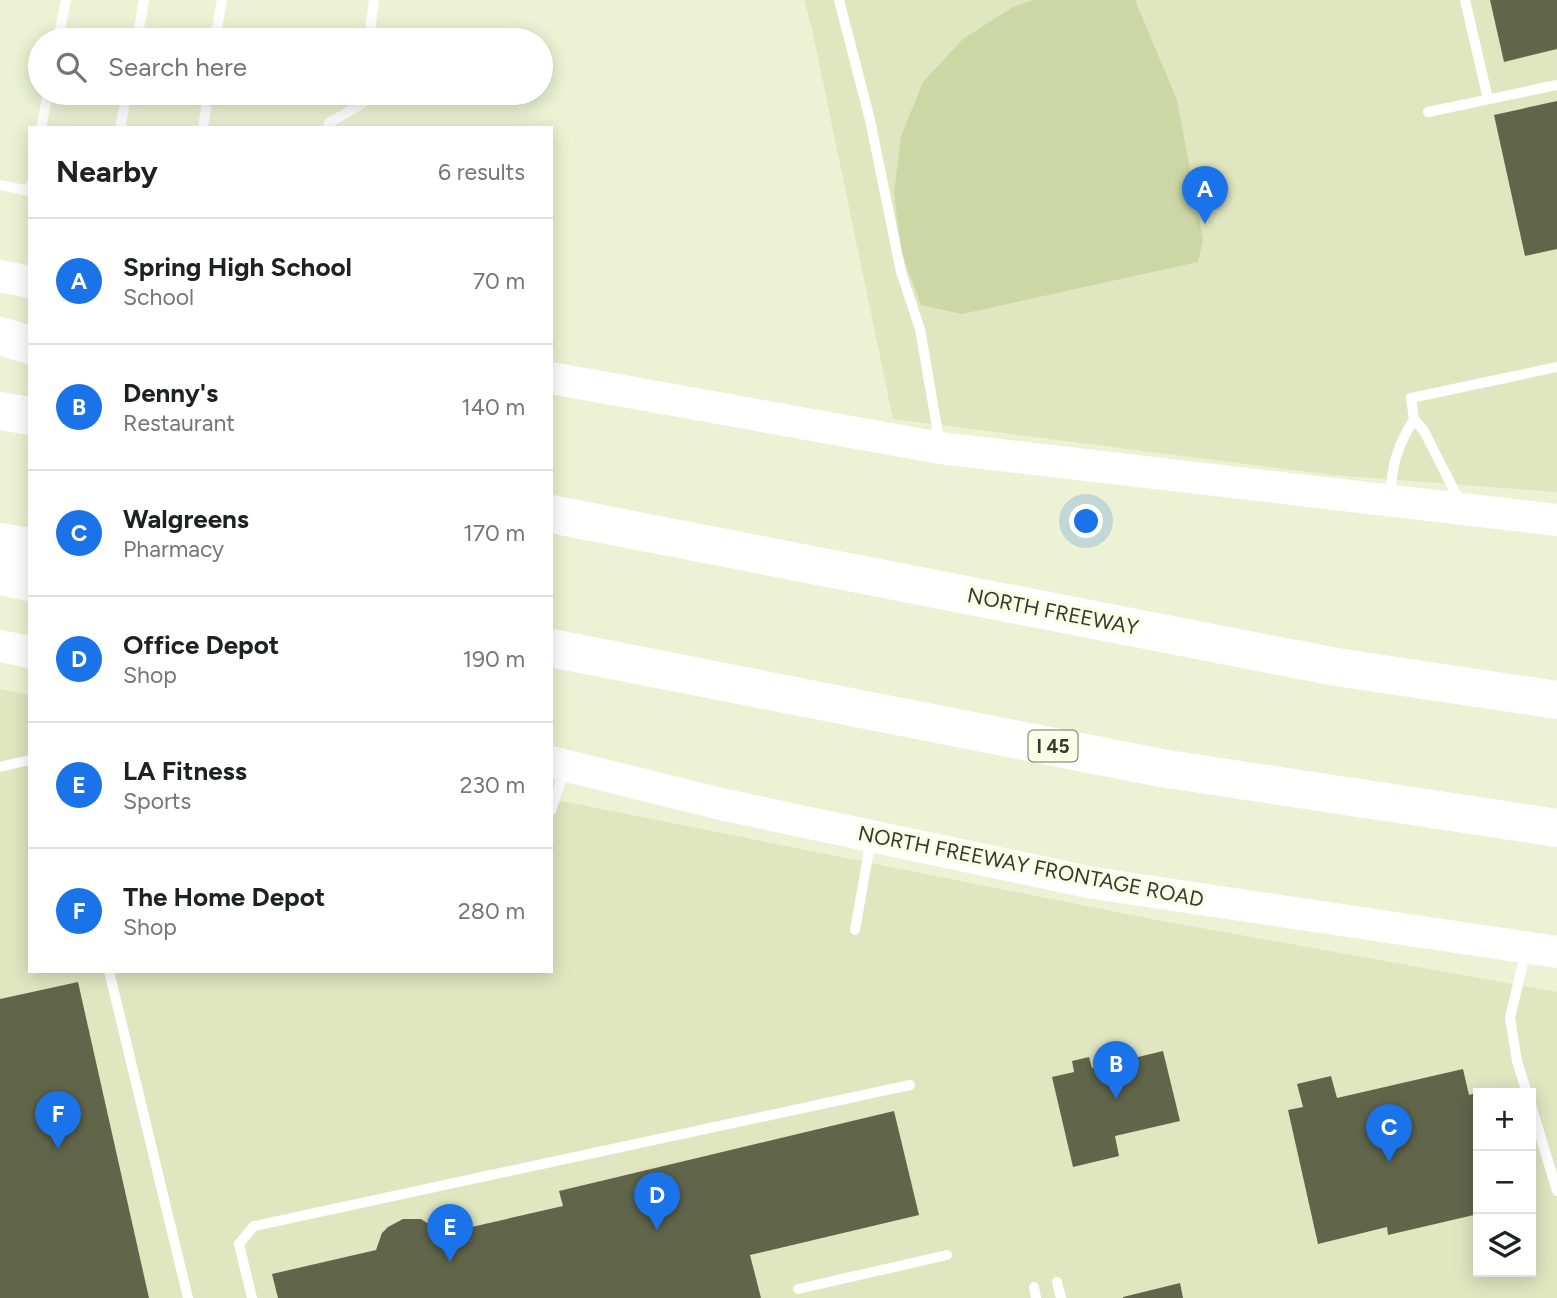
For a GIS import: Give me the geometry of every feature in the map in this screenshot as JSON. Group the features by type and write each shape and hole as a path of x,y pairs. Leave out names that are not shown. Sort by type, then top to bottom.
{"highway":[{"path":"0,336 28,344"},
{"path":"0,411 28,416"},
{"path":"553,496 786,558"},
{"name":"NORTH FREEWAY","path":"553,514 1336,667 1557,700"},
{"path":"0,541 28,547"},
{"path":"0,576 28,582"},
{"name":"I 45","path":"553,648 1161,768 1557,828"}],"main road":[{"path":"0,276 28,282"},
{"path":"553,379 940,448 1557,520"},
{"path":"0,646 28,652"},
{"name":"NORTH FREEWAY FRONTAGE ROAD","path":"559,763 724,805 1093,883 1557,952"}],"lane":[{"path":"60,28 66,0"},
{"path":"138,28 144,0"},
{"path":"217,28 222,0"},
{"path":"370,28 374,0"},
{"path":"839,0 870,120 901,272 920,329 940,448"},
{"path":"1465,0 1488,99"},
{"path":"1428,112 1557,85"},
{"path":"41,126 46,105"},
{"path":"120,126 125,105"},
{"path":"203,126 206,105"},
{"path":"328,126 329,123 360,105"},
{"path":"0,185 28,189"},
{"path":"1464,509 1424,431 1414,419 1411,398 1557,367"},
{"path":"1390,501 1392,465 1401,440 1414,419"},
{"path":"0,767 28,760"},
{"path":"553,799 559,763"},
{"path":"855,930 871,836"},
{"path":"1525,1088 1517,1061 1510,1018 1526,947"},
{"path":"110,973 188,1298"},
{"path":"253,1298 239,1244 254,1226 910,1085"},
{"path":"1536,1122 1557,1191"},
{"path":"798,1289 947,1255"},
{"path":"1058,1282 1061,1298"}],"shaded area":[{"path":"804,0 1557,0 1557,492 1333,475 893,419"},
{"path":"1033,0 1135,0 1177,100 1203,240 1198,262 962,314 921,305 901,251 894,193 901,136 923,82 963,39 1013,7"},
{"path":"0,689 28,695 28,973 553,973 553,799 1146,918 1557,992 1557,1298 0,1298"}],"building":[{"path":"1490,0 1557,0 1557,49 1504,62"},
{"path":"1557,101 1557,249 1525,256 1494,115"},
{"path":"78,982 149,1298 0,1298 0,999"},
{"path":"1163,1051 1180,1121 1115,1136 1119,1156 1073,1167 1052,1077 1074,1072 1072,1061 1089,1057 1092,1068"},
{"path":"1463,1069 1469,1095 1473,1094 1473,1215 1388,1235 1387,1227 1318,1244 1288,1110 1303,1107 1297,1084 1331,1076 1337,1098"},
{"path":"894,1111 919,1215 750,1255 761,1298 278,1298 272,1274 376,1250 382,1233 403,1219 421,1219 441,1234 563,1206 559,1191"},
{"path":"1180,1283 1183,1298 1123,1298 1123,1297"}],"place":[{"name":"Spring High School","path":"1205,224"},
{"name":"Denny's","path":"1116,1099"},
{"name":"The Home Depot","path":"58,1149"},
{"name":"Walgreens","path":"1389,1162"},
{"name":"Office Depot","path":"657,1230"},
{"name":"LA Fitness","path":"450,1262"}]}
